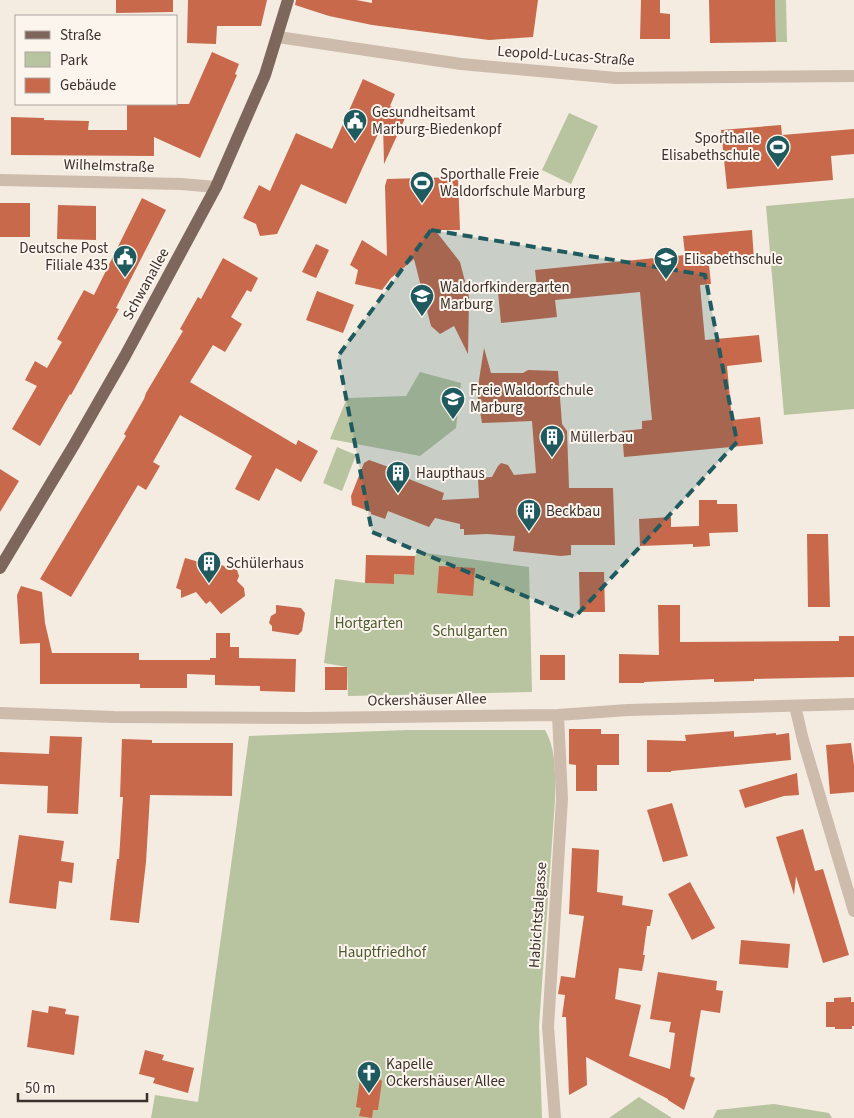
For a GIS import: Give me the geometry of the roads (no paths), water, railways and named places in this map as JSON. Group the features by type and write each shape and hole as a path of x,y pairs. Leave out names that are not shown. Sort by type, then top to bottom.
{"main road":[{"name":"Schwanallee","path":"0,568 29,522 121,363 216,188 265,75 288,0"}],"street":[{"name":"Leopold-Lucas-Straße","path":"278,36 461,64 616,78 854,76"},
{"name":"Wilhelmstraße","path":"0,180 181,184 216,188"},
{"name":"Ockershäuser Allee","path":"0,711 114,717 308,718 558,715 628,710 854,704"},
{"path":"795,706 854,911"},
{"name":"Habichtstalgasse","path":"554,1118 548,1027 562,799 558,715"}],"place":[{"name":"Gesundheitsamt Marburg-Biedenkopf","path":"355,142"},
{"name":"Sporthalle Elisabethschule","path":"778,168"},
{"name":"Sporthalle Freie Waldorfschule Marburg","path":"422,204"},
{"name":"Deutsche Post Filiale 435","path":"125,278"},
{"name":"Elisabethschule","path":"666,280"},
{"name":"Waldorfkindergarten Marburg","path":"422,317"},
{"name":"Freie Waldorfschule Marburg","path":"453,420"},
{"name":"Müllerbau","path":"552,458"},
{"name":"Haupthaus","path":"398,494"},
{"name":"Beckbau","path":"529,532"},
{"name":"Schülerhaus","path":"209,584"},
{"name":"Kapelle Ockershäuser Allee","path":"369,1094"}],"park label":[{"name":"Hortgarten","path":"369,623"},
{"name":"Schulgarten","path":"470,631"},
{"name":"Hauptfriedhof","path":"382,952"}]}
